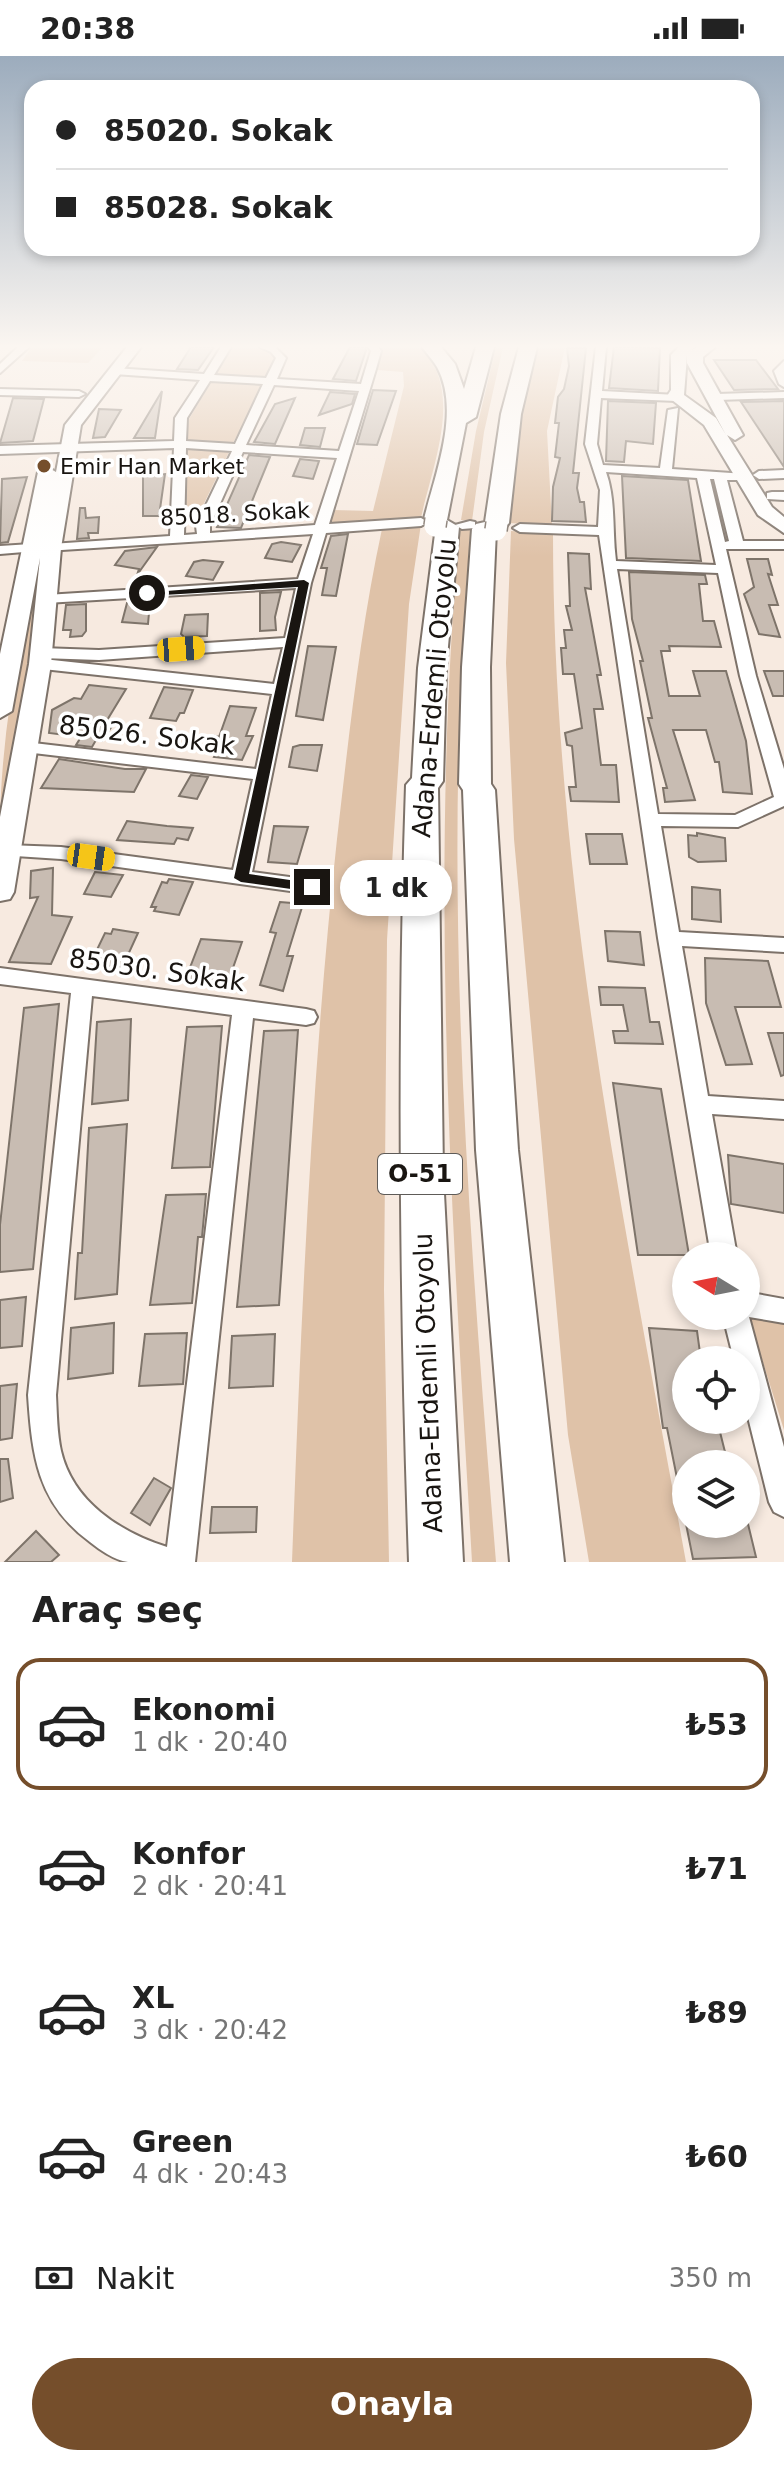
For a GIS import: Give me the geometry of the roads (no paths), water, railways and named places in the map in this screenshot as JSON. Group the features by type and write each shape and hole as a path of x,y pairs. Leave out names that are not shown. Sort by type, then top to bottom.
{"highway":[{"path":"459,417 467,525"},
{"name":"Adana-Erdemli Otoyolu","path":"470,417 467,525 492,601 493,783 479,790 497,1150 537,1562"},
{"name":"Adana-Erdemli Otoyolu","path":"436,1562 420,1204 418,922 422,785 411,778 418,663 467,525 500,417"},
{"path":"467,525 510,417"}],"main road":[{"path":"0,711 41,548 60,448 58,424 63,417"},
{"path":"60,448 79,417"},
{"path":"703,417 710,422 750,476 778,496 784,512"},
{"path":"724,417 765,511 784,527"},
{"path":"0,892 40,658 46,599 41,548"}],"street":[{"path":"177,540 181,417"},
{"path":"204,538 203,526 253,417"},
{"path":"241,878 304,583 355,417"},
{"path":"593,417 591,444 606,490 605,531 649,820 721,1242"},
{"path":"665,473 676,417"},
{"path":"0,450 180,445 343,455"},
{"path":"598,468 712,476 784,474"},
{"path":"649,820 738,821 784,799 722,569 712,476"},
{"path":"712,476 737,546"},
{"name":"85018. Sokak","path":"0,550 467,525 605,531"},
{"path":"718,544 784,545"},
{"path":"610,565 722,569"},
{"path":"46,599 304,583"},
{"path":"40,658 291,642"},
{"path":"40,658 281,690"},
{"name":"85026. Sokak","path":"25,747 263,775"},
{"path":"7,851 61,853 312,887"},
{"path":"668,938 784,945"},
{"name":"85030. Sokak","path":"0,976 243,1011 306,1017"},
{"path":"82,986 42,1395 47,1455 64,1498 102,1536 167,1562"},
{"path":"180,1562 243,1011"},
{"path":"696,1104 784,1110"},
{"path":"760,1307 784,1311"},
{"path":"740,1330 784,1502"}],"place":[{"name":"Emir Han Market","path":"44,466"}]}
